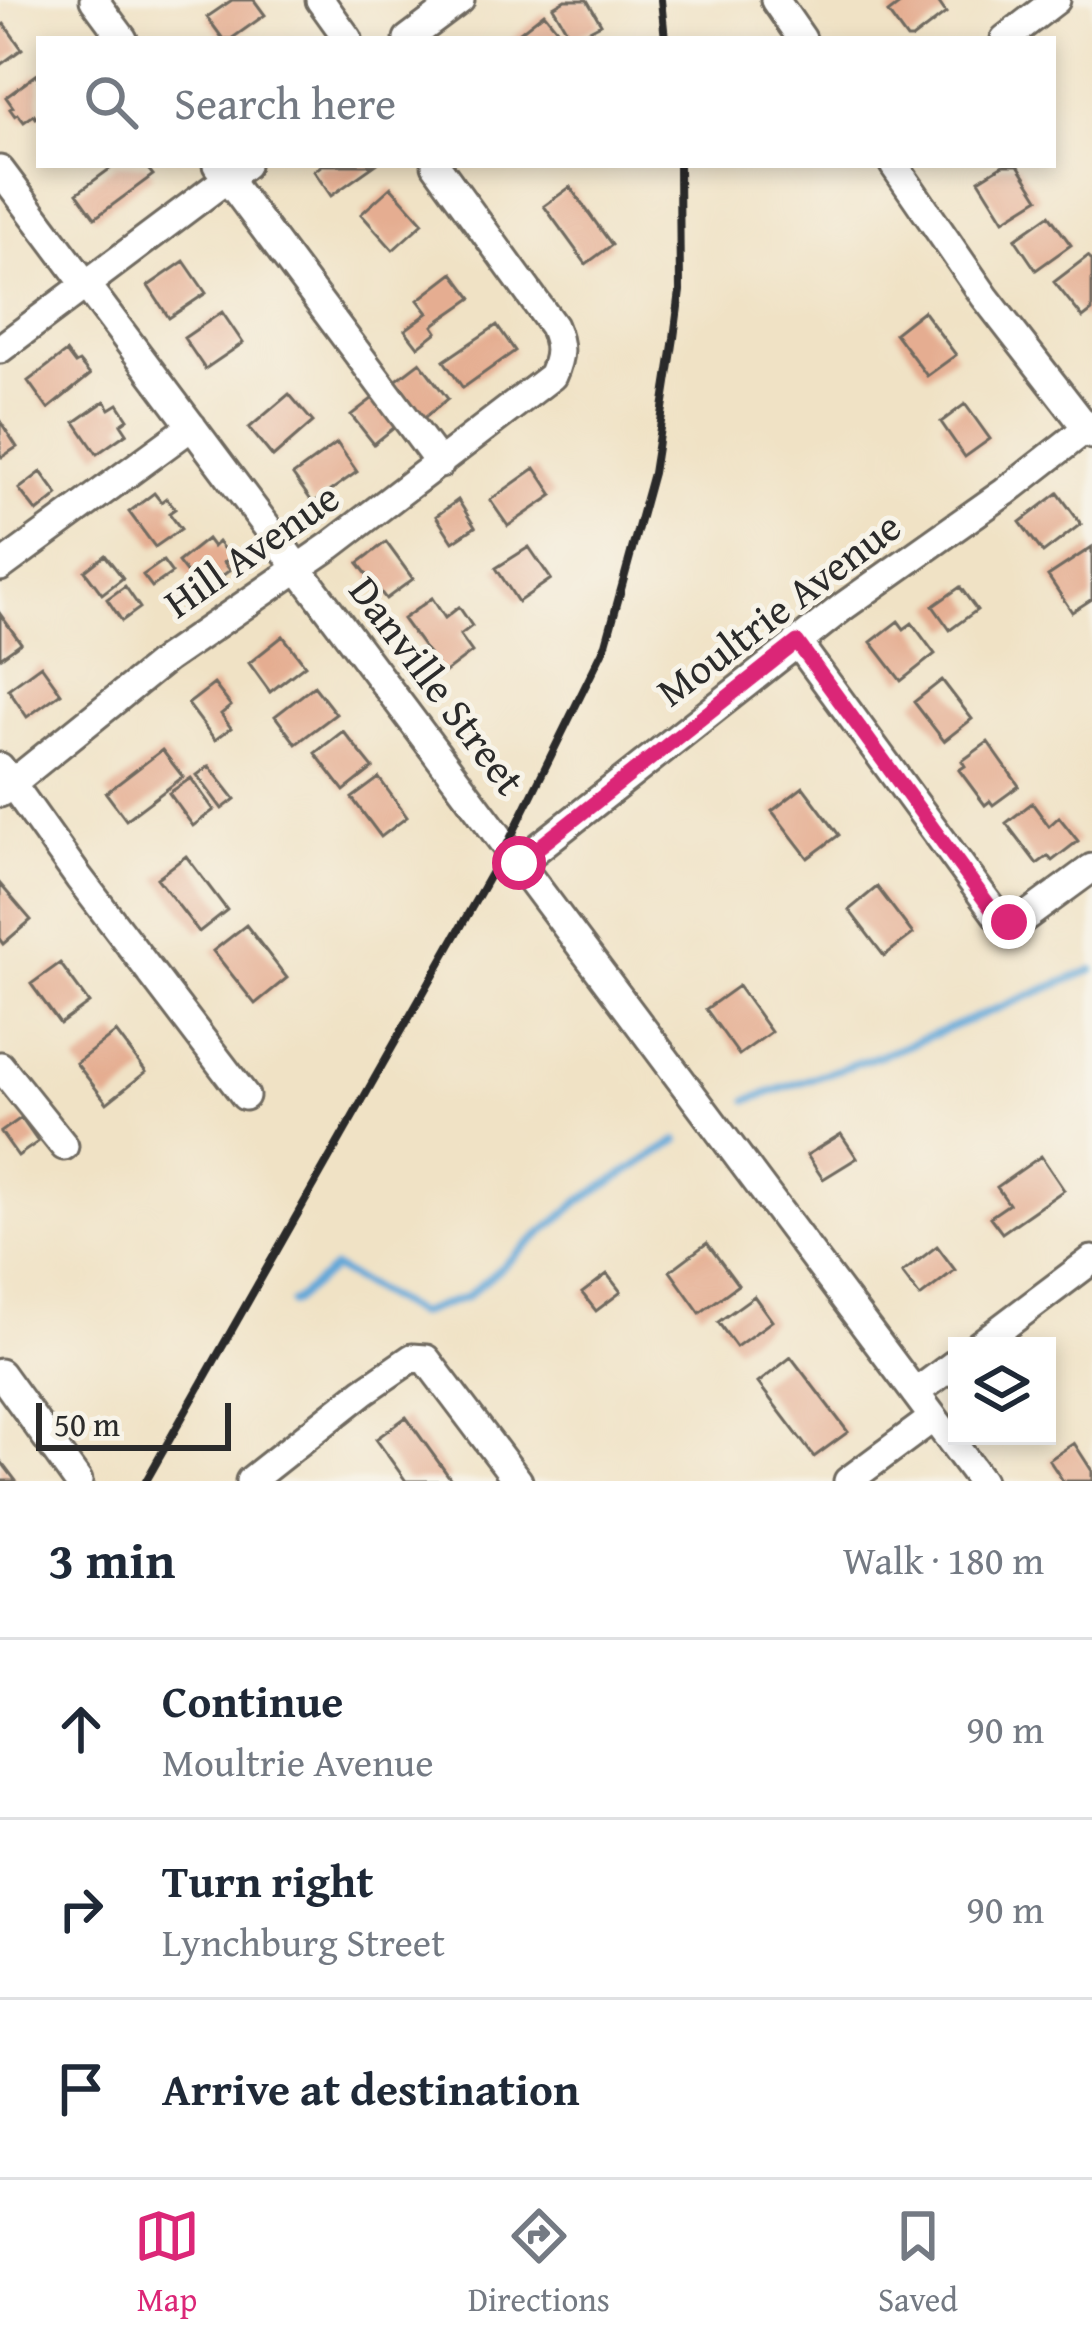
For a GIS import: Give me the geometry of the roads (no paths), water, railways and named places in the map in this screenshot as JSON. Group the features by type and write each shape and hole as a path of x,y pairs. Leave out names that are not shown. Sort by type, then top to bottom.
{"street":[{"path":"94,0 121,36"},
{"path":"320,0 346,36"},
{"path":"411,36 460,0"},
{"path":"775,0 800,36"},
{"path":"1009,36 1056,0"},
{"name":"Hill Avenue","path":"4,781 440,464 552,376 560,345 553,326 438,168"},
{"path":"897,168 986,297 1090,429"},
{"name":"Danville Street","path":"0,170 980,1481"},
{"path":"0,349 230,170 440,464"},
{"path":"0,567 192,426"},
{"name":"Moultrie Avenue","path":"519,863 844,606 1090,429"},
{"path":"797,642 998,918 1021,920 1092,868"},
{"path":"4,781 245,1096"},
{"path":"0,1066 64,1146"},
{"path":"990,1337 1092,1260"},
{"path":"250,1481 412,1358 426,1359 518,1481"},
{"path":"915,1393 948,1369"},
{"path":"0,1373 78,1481"},
{"path":"848,1481 933,1418"}],"waterway":[{"path":"748,1100 893,1051 1092,970"},
{"path":"292,1303 334,1268 417,1314 466,1297 580,1201 677,1141"}],"railway":[{"path":"661,0 665,36"},
{"path":"146,1481 506,847 606,644 653,473 674,338 680,291 679,168"}]}
